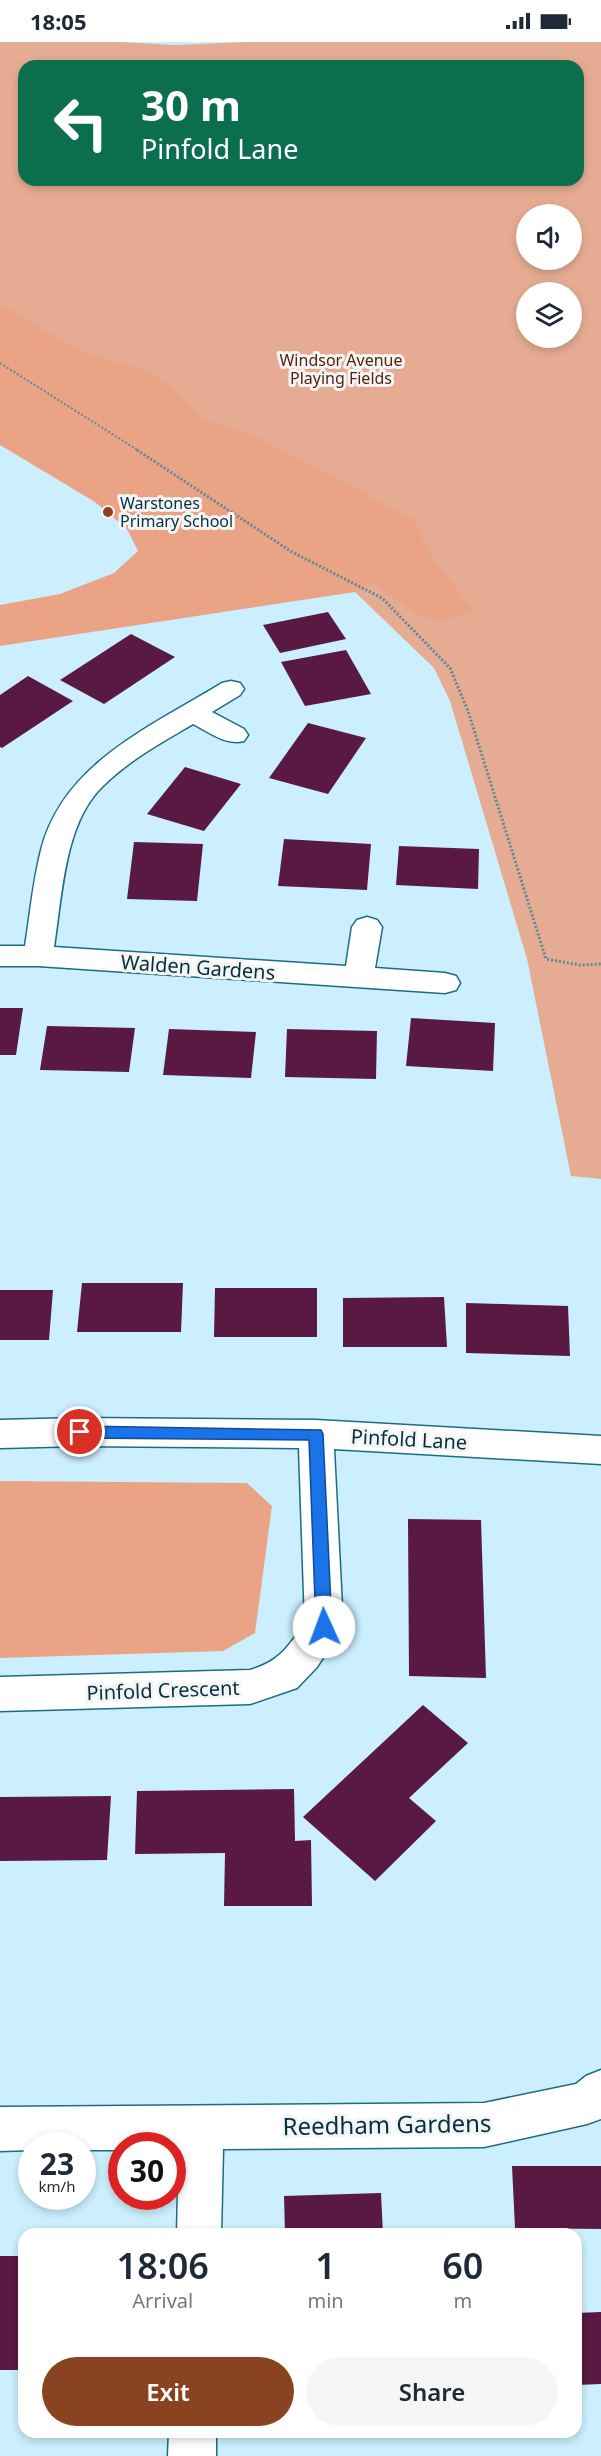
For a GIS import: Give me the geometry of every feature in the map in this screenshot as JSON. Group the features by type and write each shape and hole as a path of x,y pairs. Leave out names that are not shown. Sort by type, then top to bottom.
{"street":[{"path":"38,956 55,849 73,807 91,782 121,756 231,689"},
{"path":"193,713 236,735"},
{"path":"359,978 367,927"},
{"name":"Walden Gardens","path":"0,956 38,956 445,983"},
{"name":"Pinfold Lane","path":"0,1434 80,1432 316,1434 601,1450"},
{"name":"Pinfold Crescent","path":"0,1694 250,1687 284,1676 304,1655 324,1627 316,1434"},
{"name":"Reedham Gardens","path":"0,2129 484,2125 587,2103 601,2091"},
{"path":"199,2228 202,2127"},
{"path":"192,2456 193,2438"}],"path":[{"path":"0,363 292,552 381,598 450,668 468,711 546,959 580,965 601,964"}],"green space":[{"name":"Windsor Avenue Playing Fields","path":"0,42 120,42 175,45 245,42 601,42 601,1179 571,1176 527,959 450,701 434,668 355,592 0,372"}],"shaded area":[{"path":"0,303 59,339 92,355 147,371 173,388 205,419 259,438 413,519 428,551 474,611 442,621 420,616 374,584 355,592 0,646 0,605 60,594 114,573 138,551 127,529 95,502 0,445"},
{"path":"0,1481 247,1483 272,1506 255,1633 223,1651 0,1658"}],"building":[{"path":"328,612 346,639 280,653 263,625"},
{"path":"131,634 175,657 104,704 60,680"},
{"path":"346,650 371,694 305,706 281,662"},
{"path":"28,676 73,701 2,748 0,747 0,695"},
{"path":"308,723 366,738 328,794 269,778"},
{"path":"185,767 241,784 204,831 147,814"},
{"path":"284,839 371,844 367,890 278,886"},
{"path":"134,842 203,844 197,901 127,899"},
{"path":"399,846 479,849 478,889 396,885"},
{"path":"0,1008 23,1008 16,1055 0,1055"},
{"path":"411,1018 495,1023 493,1071 406,1066"},
{"path":"47,1026 135,1028 129,1072 40,1070"},
{"path":"169,1029 256,1032 251,1078 163,1075"},
{"path":"287,1029 377,1031 376,1079 285,1077"},
{"path":"82,1283 183,1283 181,1332 77,1332"},
{"path":"215,1288 317,1288 317,1337 214,1337"},
{"path":"0,1290 53,1290 49,1340 0,1340"},
{"path":"444,1297 447,1347 343,1347 343,1298"},
{"path":"466,1303 568,1306 570,1356 466,1353"},
{"path":"408,1519 481,1520 486,1678 409,1676"},
{"path":"423,1705 468,1743 409,1798 436,1821 375,1881 303,1817"},
{"path":"294,1789 295,1841 311,1840 312,1906 224,1906 225,1853 135,1854 137,1791"},
{"path":"111,1796 107,1860 0,1861 0,1797"},
{"path":"512,2166 601,2166 601,2229 515,2228"},
{"path":"381,2193 383,2228 285,2228 284,2196"},
{"path":"0,2256 18,2256 18,2370 0,2370"},
{"path":"601,2312 601,2384 582,2385 582,2313"}],"place":[{"name":"Warstones Primary School","path":"108,512"}],"route":[{"path":"80,1432 316,1434 324,1627"}]}
